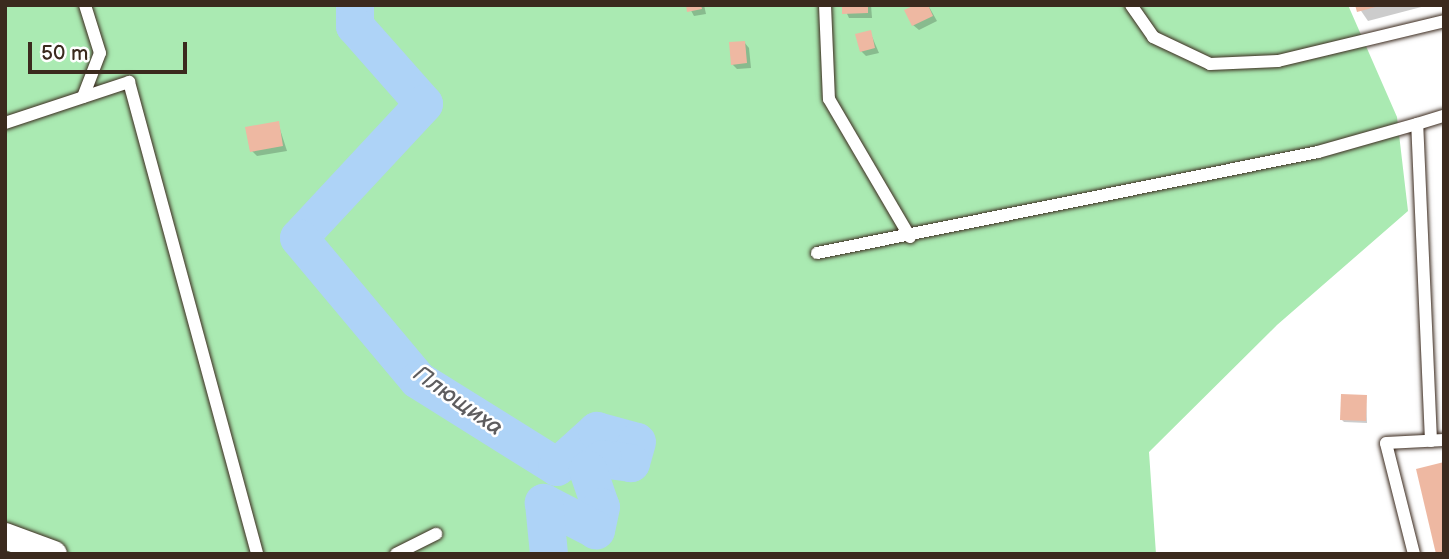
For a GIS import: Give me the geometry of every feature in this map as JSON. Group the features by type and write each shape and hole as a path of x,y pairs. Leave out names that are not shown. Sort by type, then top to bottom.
{"street":[{"path":"5,536 54,554"}],"lane":[{"path":"83,97 100,53 85,5"},
{"path":"825,5 829,99 910,237"},
{"path":"1131,5 1153,37 1210,64 1278,61 1444,21"},
{"path":"5,123 129,82 257,554"},
{"path":"817,253 910,237 1045,204 1318,152 1444,116"},
{"path":"1414,554 1386,443 1437,440 1417,124"},
{"path":"396,554 436,534"}],"green space":[{"path":"5,5 1348,5 1397,117 1408,211 1277,325 1149,452 1156,554 5,554"}],"building":[{"path":"686,5 701,5 702,9 687,12"},
{"path":"842,5 868,5 868,13 842,14"},
{"path":"915,5 928,5 933,16 912,26 904,10"},
{"path":"1355,5 1379,5 1379,6 1357,12"},
{"path":"871,30 875,48 860,52 855,34"},
{"path":"745,41 747,63 731,65 729,42"},
{"path":"279,121 283,146 250,152 245,127"},
{"path":"1341,394 1367,395 1366,421 1340,420"},
{"path":"1444,462 1444,554 1436,554 1416,469"}],"waterway":[{"name":"Плющиха","path":"355,5 355,26 424,104 299,238 418,380 557,467 597,431 637,442 631,463 603,459 588,470 601,507 596,530 544,503 549,554"}]}
